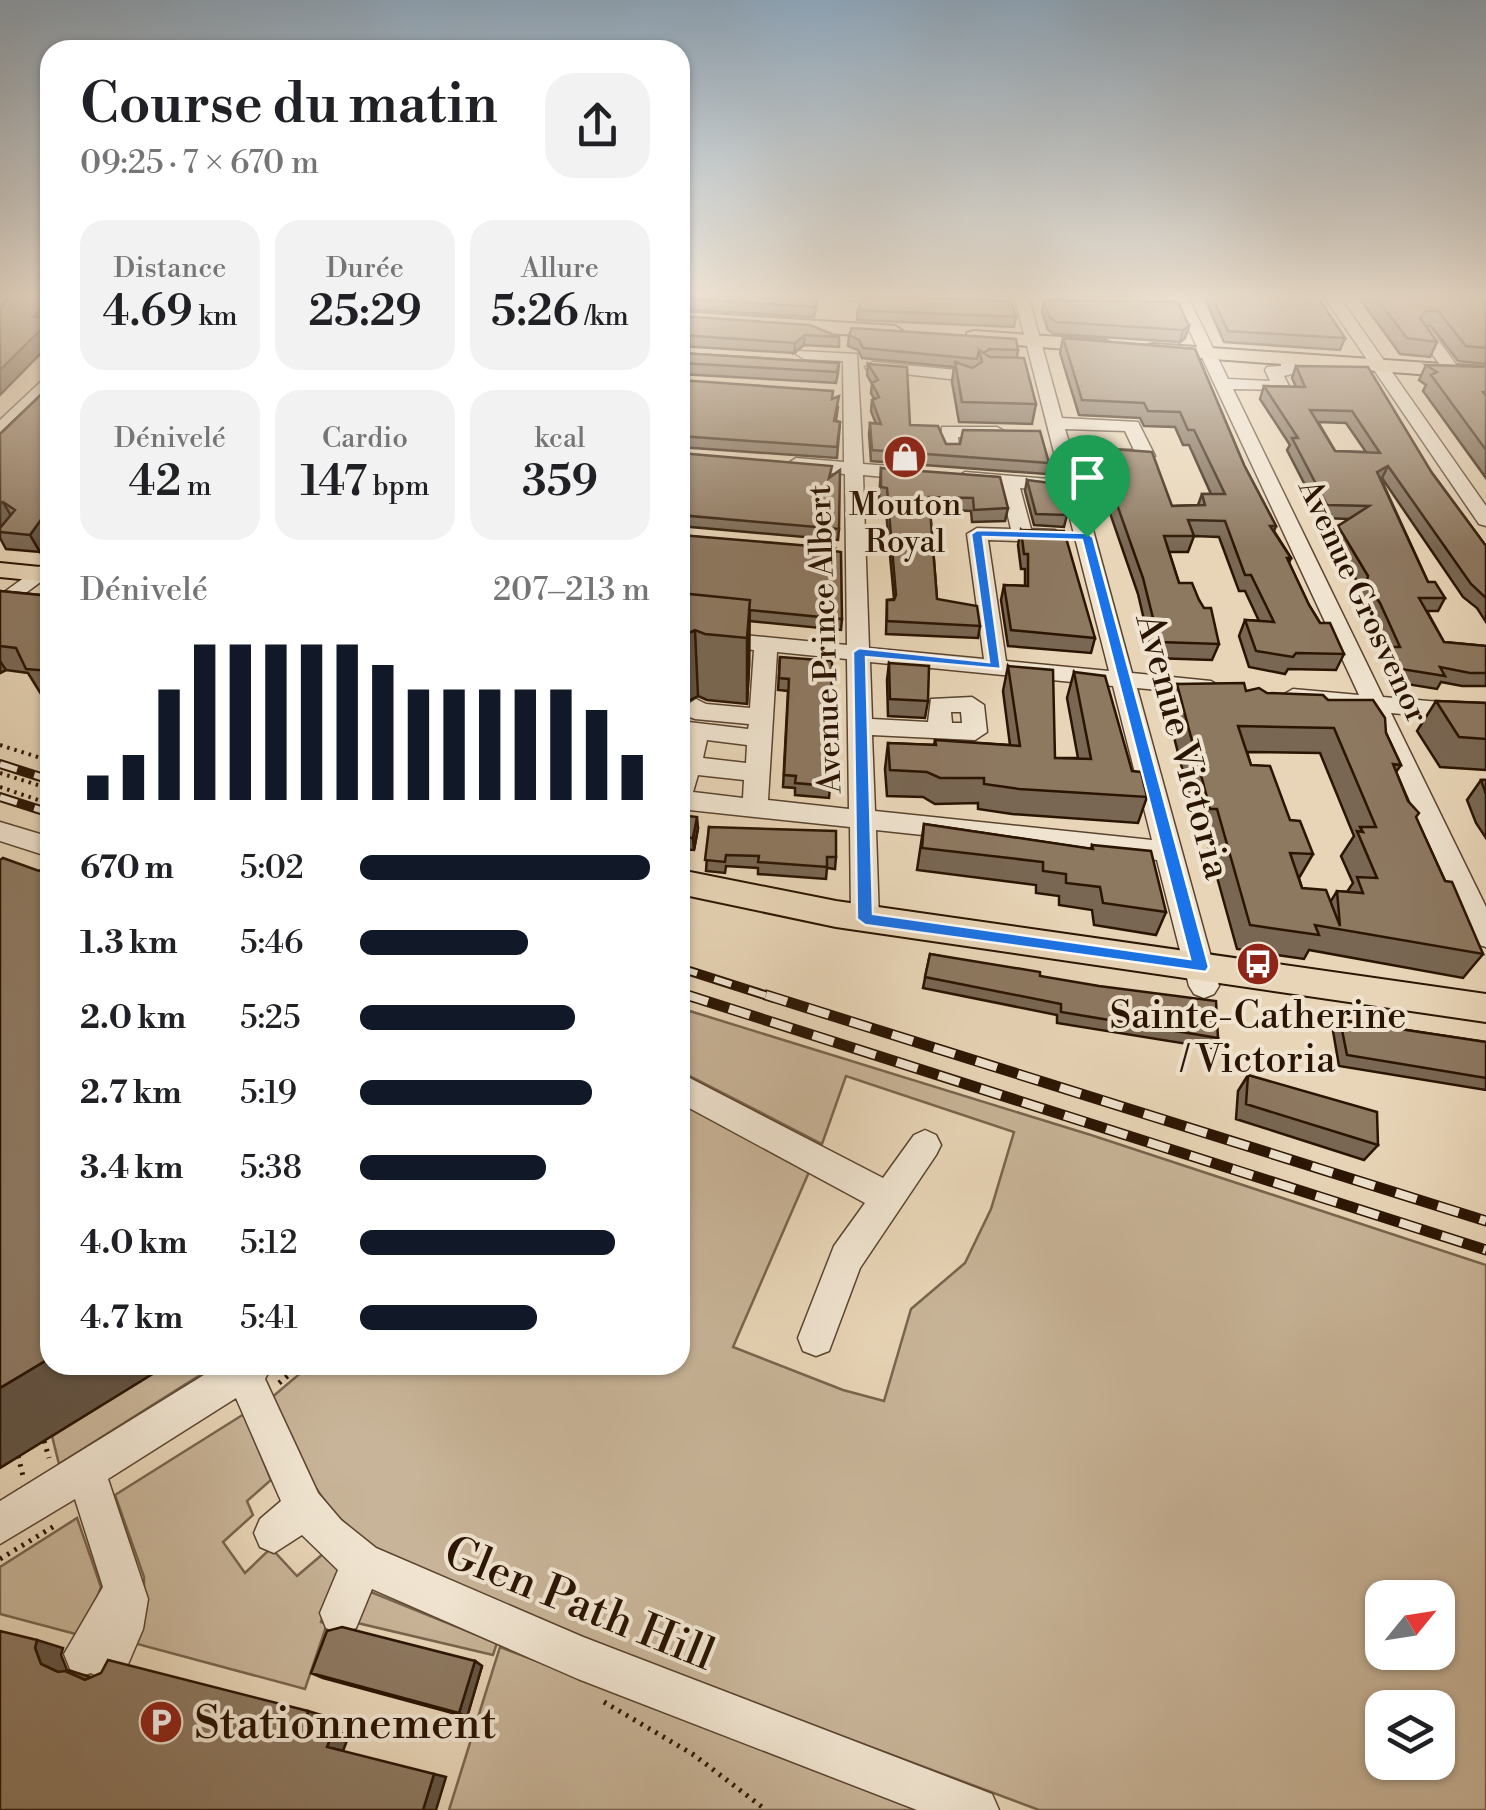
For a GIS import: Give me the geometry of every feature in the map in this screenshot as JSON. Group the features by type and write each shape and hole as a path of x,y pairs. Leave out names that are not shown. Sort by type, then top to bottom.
{"main road":[{"path":"0,570 40,571"},
{"path":"690,884 772,904 1486,1026"},
{"path":"690,906 740,918 1486,1008"}],"street":[{"name":"Avenue Prince Albert","path":"846,379 843,393 854,469 865,919"},
{"name":"Avenue Victoria","path":"1036,379 1046,440 1073,486 1202,976"},
{"name":"Avenue Grosvenor","path":"1222,379 1486,936"},
{"path":"1224,384 1233,379"},
{"path":"1390,379 1486,520"},
{"path":"0,430 40,388"},
{"path":"948,430 977,440 1046,440"},
{"path":"784,463 1073,486"},
{"path":"1009,482 1022,535"},
{"path":"996,666 977,534 1087,537"},
{"path":"834,550 856,550"},
{"path":"0,606 40,576"},
{"path":"690,637 1486,714"},
{"path":"755,808 755,727 766,644"},
{"path":"691,723 755,727"},
{"path":"861,726 941,730"},
{"path":"690,765 748,772"},
{"path":"690,799 1171,852"},
{"path":"0,830 40,844"},
{"path":"690,1092 888,1198"},
{"path":"816,1338 846,1258 925,1145"},
{"path":"0,1524 86,1470 255,1376"},
{"name":"Glen Path Hill","path":"255,1376 289,1520 327,1534 361,1563 595,1664 976,1810"},
{"path":"86,1470 125,1590 126,1618 96,1657"},
{"path":"342,1613 361,1563"}],"path":[{"path":"0,745 40,759"},
{"path":"1,774 40,786"},
{"path":"0,787 40,801"},
{"path":"18,1456 26,1489"},
{"path":"0,1559 58,1523"},
{"path":"595,1664 594,1691 607,1705 694,1755 766,1810"}],"shaded area":[{"path":"690,1011 1091,1135 1486,1265 1486,1810 1039,1810 660,1668 391,1559 330,1508 305,1470 271,1398 298,1375 690,1375 690,1108 809,1172 733,1347 843,1390 884,1401 911,1309 965,1263 991,1209 1014,1132 846,1076 822,1144 690,1076"},
{"path":"151,1375 200,1375 59,1464 52,1436"},
{"path":"244,1414 271,1480 247,1501 253,1515 223,1542 245,1573 271,1548 297,1576 324,1553 344,1573 336,1577 321,1622 327,1624 305,1689 126,1641 144,1591 144,1577 115,1495"},
{"path":"77,1518 101,1587 83,1636 0,1614 0,1567"},
{"path":"361,1588 497,1643 493,1655 349,1621"},
{"path":"500,1647 926,1810 449,1810"}],"building":[{"path":"908,379 910,425 938,426 946,444 960,444 963,430 1040,431 1049,463 872,450 870,423 881,424 872,400 879,397 872,383"},
{"path":"958,379 1030,379 1036,404 962,402"},
{"path":"1076,379 1208,379 1244,465 1276,526 1270,526 1291,558 1287,558 1309,605 1320,623 1330,623 1344,654 1296,653 1293,657 1256,651 1245,620 1274,622 1251,575 1245,575 1225,521 1188,520 1194,536 1164,536 1179,583 1192,583 1204,608 1211,608 1219,644 1159,642 1143,578 1097,448 1152,452 1172,506 1205,505 1202,494 1225,494 1194,430 1188,430 1180,412 1148,411 1144,403 1082,400"},
{"path":"1302,379 1376,379 1432,473 1486,546 1486,598 1471,584 1388,466 1377,472 1428,582 1435,582 1445,598 1419,598 1444,642 1486,646 1486,673 1440,667 1445,676 1401,669 1392,647 1400,647 1380,603 1366,584 1368,576 1338,526 1369,506 1327,505 1292,438 1298,438 1264,386 1305,387","holes":["1310,410 1352,411 1380,453 1335,451"]},
{"path":"1434,379 1486,379 1486,450"},
{"path":"690,381 833,391 832,399 839,396 834,421 840,422 837,447 690,437"},
{"path":"40,396 40,521 30,535 0,532 15,510 0,504 0,434"},
{"path":"690,454 832,466 829,478 840,470 839,529 690,516"},
{"path":"881,468 1000,477 1008,508 974,510 973,498 929,497 937,599 977,606 980,626 887,621 887,600 894,600 896,595 887,488 881,487"},
{"path":"1027,480 1058,484 1067,515 1036,514"},
{"path":"1021,530 1064,531 1095,638 1011,630 1004,585 1028,586 1028,554 1024,554"},
{"path":"690,536 835,548 834,551 841,552 842,619 749,610 750,600 690,594"},
{"path":"0,591 40,595 40,670 26,669 16,648 0,646"},
{"path":"690,594 750,600 747,638 690,632"},
{"path":"780,657 832,661 830,786 795,783 796,776 784,775 789,679 779,678"},
{"path":"889,663 929,666 928,701 890,699"},
{"path":"1008,666 1053,670 1055,758 1091,759 1074,672 1105,676 1132,771 1141,772 1147,797 1019,789 984,784 984,778 940,778 927,772 890,770 888,743 936,745 935,740 1020,746"},
{"path":"1244,683 1246,691 1259,688 1267,693 1323,695 1328,700 1373,700 1385,718 1386,733 1401,765 1393,764 1408,801 1419,813 1416,817 1445,881 1452,882 1483,954 1315,925 1319,935 1250,925 1217,809 1210,809 1177,684","holes":["1238,726 1334,728 1376,827 1360,827 1363,832 1357,831 1377,878 1357,877 1363,893 1337,891 1340,926 1326,890 1302,888 1290,853 1313,854 1300,821 1290,820 1270,766 1251,765"]},
{"path":"1436,701 1486,703 1486,739 1459,737"},
{"path":"690,816 697,817 690,838"},
{"path":"924,824 1093,849 1092,845 1151,851 1166,912 1103,903 1100,887 1066,883 1066,874 1043,871 1043,862 922,848"},
{"path":"709,827 836,831 836,857 827,857 827,867 758,862 759,856 726,855 725,862 705,860"},
{"path":"0,860 40,871 40,1364 0,1388"},
{"path":"930,954 1099,986 1216,1001 1218,1038 1061,1012 1061,1004 925,977"},
{"path":"1340,1020 1486,1042 1486,1078 1347,1055"},
{"path":"1248,1075 1377,1112 1378,1145 1246,1104"},
{"path":"342,1627 475,1661 459,1713 311,1673 327,1631"},
{"name":"Stationnement","path":"0,1631 37,1640 35,1648 41,1664 85,1680 101,1673 108,1660 308,1711 305,1723 333,1731 327,1747 434,1774 423,1810 0,1810"}],"railway":[{"path":"0,764 40,777"},
{"path":"0,797 40,810"},
{"path":"690,971 774,998"},
{"path":"766,995 1486,1221"},
{"path":"690,996 695,998"},
{"path":"690,996 1486,1250"}],"place":[{"name":"Mouton Royal","path":"905,457"},
{"name":"Sainte-Catherine / Victoria","path":"1258,964"},
{"name":"Stationnement","path":"161,1722"}],"route":[{"path":"977,534 1087,537 1200,967 865,919 859,652 996,666 977,534"}]}
